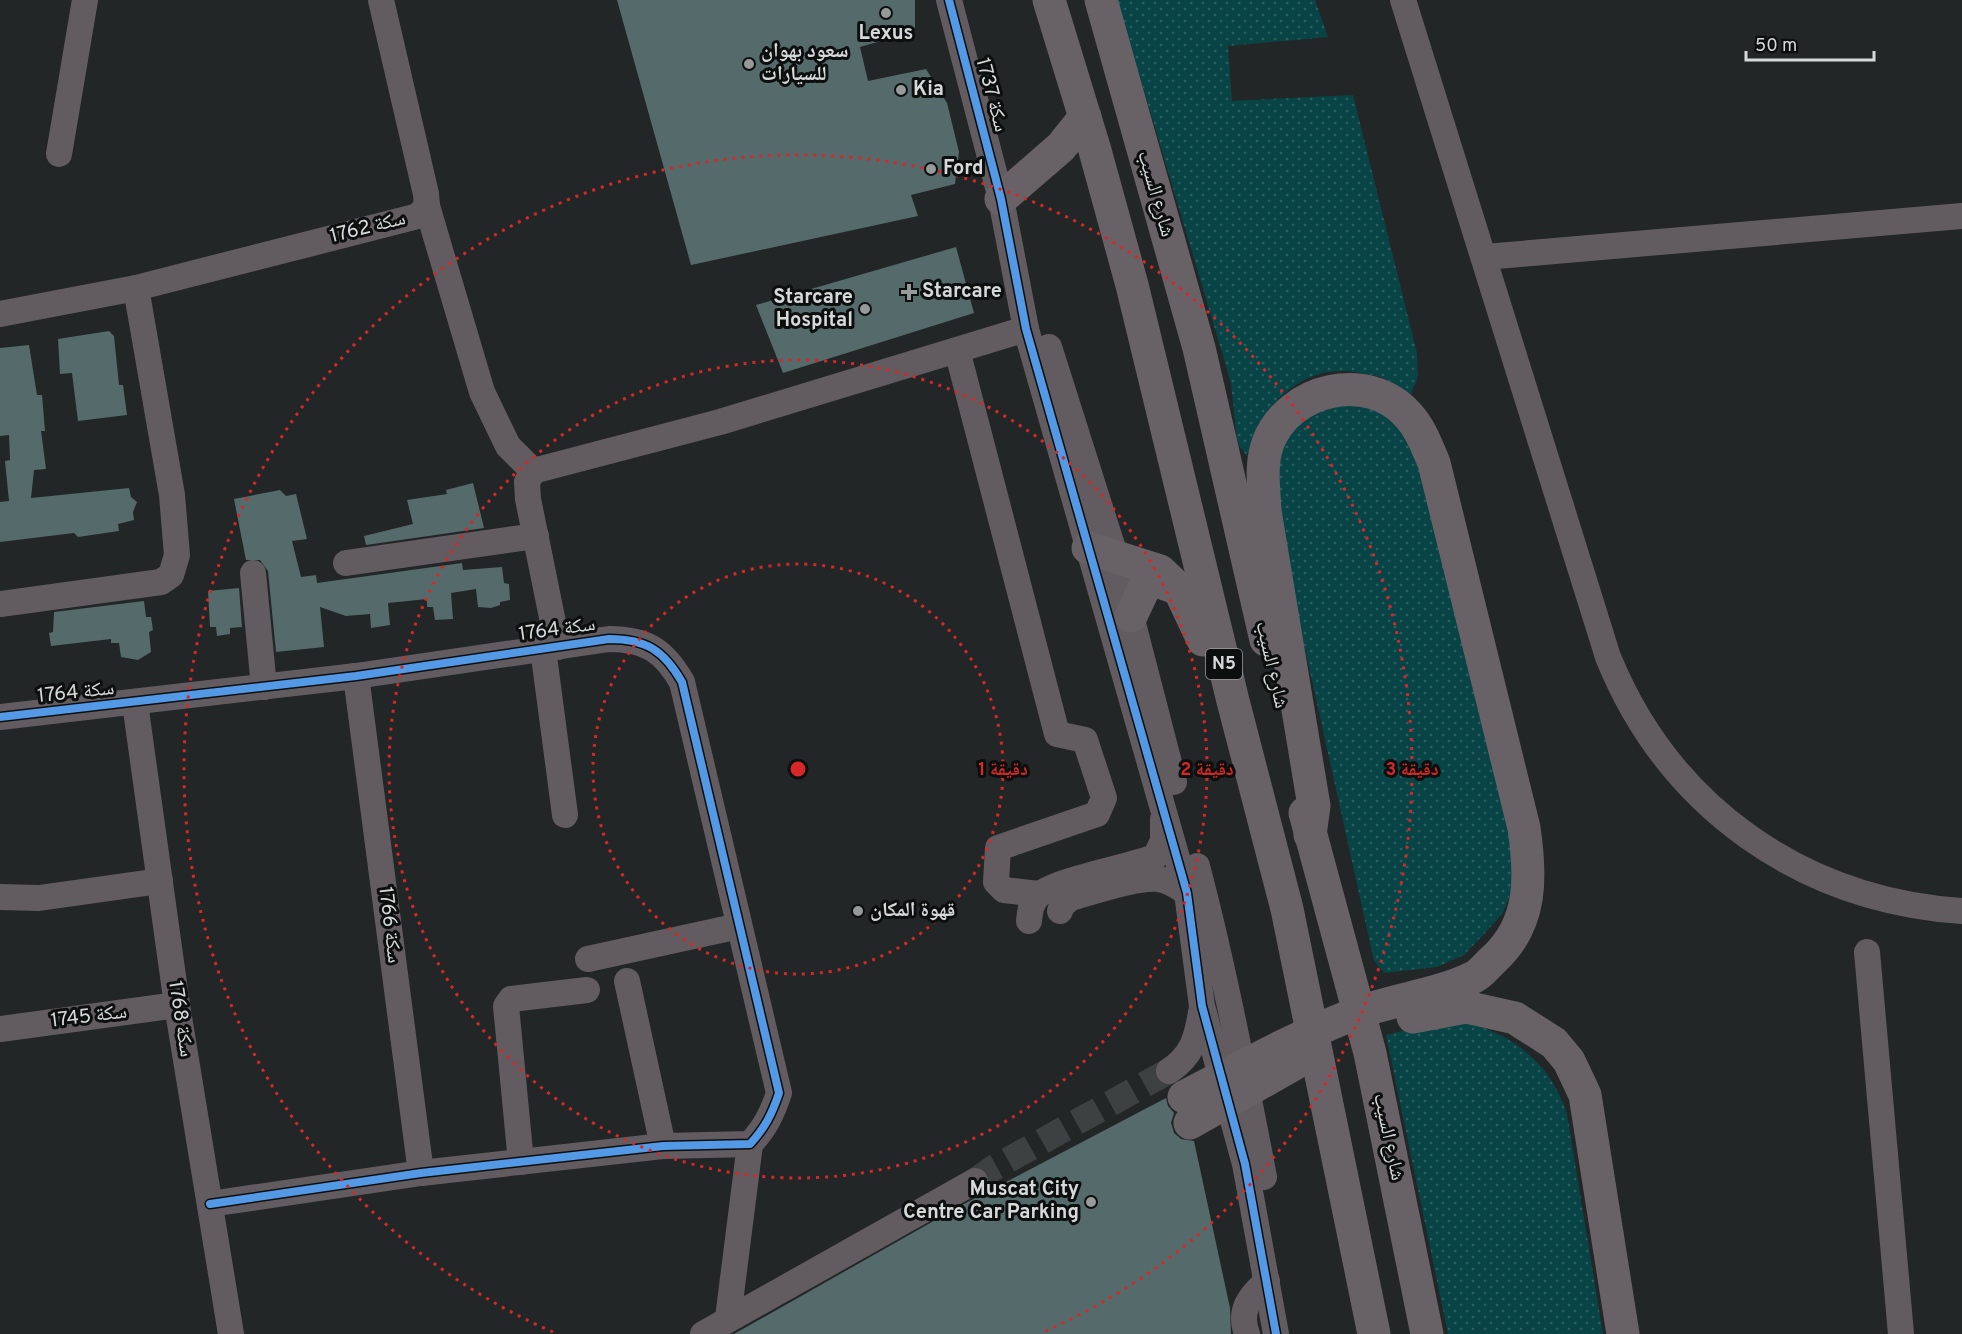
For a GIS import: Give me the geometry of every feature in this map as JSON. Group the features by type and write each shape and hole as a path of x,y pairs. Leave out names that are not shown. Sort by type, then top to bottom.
{"highway":[{"name":"N5","path":"1049,0 1085,117 1132,285 1233,701 1287,909 1374,1334"},
{"name":"شارع السيب","path":"1101,0 1199,348 1310,835 1370,1053 1419,1281 1427,1334"},
{"path":"1001,199 1061,147 1085,117"},
{"path":"1179,1090 1315,1030 1389,1002 1439,990 1476,976 1503,950 1521,924 1528,896 1530,866 1524,828 1434,463 1419,429 1407,413 1388,400 1364,390 1335,390 1312,396 1296,405 1283,417 1268,442 1262,468 1265,511 1314,806 1310,835"},
{"path":"1102,553 1160,571 1179,589 1233,701"},
{"path":"1131,616 1146,584 1157,580 1179,589"},
{"path":"1179,1090 1320,1050 1358,1032 1443,1009 1466,1007 1515,1018 1554,1043 1569,1061 1585,1095 1623,1334"},
{"path":"1419,1281 1436,1334"}],"street":[{"path":"59,154 85,0"},
{"name":"سكة 1762","path":"0,314 136,288 418,216 427,206 381,0"},
{"name":"سكة 1737","path":"949,0 1001,199"},
{"path":"1403,0 1608,657 1633,711 1655,744 1707,804 1746,836 1786,861 1827,881 1871,896 1918,907 1962,911"},
{"path":"1001,199 1026,329 1102,553 1131,616 1214,932 1241,1057 1294,1334"},
{"path":"1001,199 1014,227 1040,318 1102,553 1187,893 1202,1006 1215,1061 1245,1164 1276,1334"},
{"path":"427,206 482,392 508,446 533,471"},
{"path":"1485,258 1962,216"},
{"path":"0,604 160,582 171,574 177,555 172,495 136,288"},
{"path":"565,815 550,648 527,482 533,471 720,422 1026,329"},
{"path":"957,350 1057,734 1085,740 1104,798 1097,814 998,848 996,882 1005,890 1039,894 1067,883 1155,857 1163,841 1164,807"},
{"path":"346,563 536,536"},
{"path":"253,573 264,687"},
{"name":"سكة 1764","path":"0,717 356,676 626,639 644,643 671,663 682,682 779,1093 772,1115 750,1144"},
{"name":"سكة 1766","path":"356,676 421,1173"},
{"name":"سكة 1768","path":"135,703 177,1005 231,1334"},
{"path":"1060,911 1062,905 1071,898 1141,881 1158,879 1187,893"},
{"path":"0,897 39,898 160,881"},
{"path":"1029,921 1030,906 1039,894"},
{"path":"588,959 739,926"},
{"path":"1868,952 1901,1334"},
{"path":"627,981 663,1146"},
{"path":"521,1162 506,1006 512,999 587,990"},
{"name":"سكة 1745","path":"0,1029 177,1005"},
{"path":"1179,1090 1189,1054 1197,1039 1202,1006"},
{"path":"1179,1090 1215,1061 1241,1057"},
{"path":"210,1204 421,1173 663,1146 750,1144 728,1318"},
{"path":"703,1334 978,1174"},
{"path":"1247,1334 1244,1308 1253,1293 1267,1281"}],"shaded area":[{"path":"1117,0 1315,0 1328,37 1228,46 1232,101 1353,95 1417,353 1418,377 1410,396 1379,377 1344,371 1324,373 1306,379 1275,403 1263,419 1247,456 1237,443 1231,383"},
{"path":"1348,399 1364,403 1399,425 1424,467 1515,837 1511,892 1503,913 1464,955 1437,967 1384,973 1374,961 1278,527 1275,463 1292,424"},
{"path":"1471,1024 1504,1037 1531,1056 1552,1082 1560,1097 1567,1114 1603,1334 1448,1334 1386,1035 1426,1025"}],"building":[{"path":"617,0 915,0 915,31 860,47 868,81 926,69 947,103 959,152 955,184 911,195 918,216 691,265"},
{"name":"Starcare Hospital","path":"956,247 974,313 783,373 756,305"},
{"path":"109,331 114,336 119,385 123,385 127,415 78,421 72,373 60,374 58,339"},
{"path":"29,345 37,395 42,395 45,431 41,431 46,469 34,470 31,498 129,488 131,497 137,502 133,512 134,520 118,524 119,531 78,537 74,533 0,542 0,502 9,501 5,461 10,460 9,435 0,436 0,348"},
{"path":"473,483 484,528 366,545 364,536 413,524 407,500 447,494 446,490"},
{"path":"280,490 286,496 296,494 307,539 292,541 301,577 316,575 317,583 462,563 463,570 502,567 504,583 509,584 510,600 500,602 500,605 491,608 478,607 476,589 451,593 453,619 435,620 433,607 427,607 427,599 388,603 390,625 371,628 370,614 346,616 320,607 324,647 276,652 268,571 260,560 246,560 234,499"},
{"path":"239,588 242,627 230,628 230,634 217,636 216,627 210,627 208,591"},
{"path":"144,601 146,617 151,617 153,630 149,632 151,652 138,660 121,657 119,643 111,643 111,639 51,646 49,633 53,632 54,612"},
{"name":"Muscat City Centre Car Parking","path":"1166,1098 1168,1106 1174,1113 1171,1123 1174,1133 1181,1139 1194,1141 1230,1308 1231,1334 734,1334 962,1205"}],"tunnel":[{"path":"975,1181 992,1169 1169,1071"}],"cycle path":[{"path":"949,0 1001,199 1026,329 1187,893 1202,1006 1245,1164 1276,1334"},
{"path":"0,717 356,676 609,639 634,641 653,649 668,662 682,682 779,1093 768,1120 750,1144 663,1146 421,1173 210,1204"}],"place":[{"name":"Lexus","path":"886,13"},
{"name":"سعود بهوان للسيارات","path":"749,64"},
{"name":"Kia","path":"901,90"},
{"name":"Ford","path":"931,169"},
{"name":"Starcare","path":"909,292"},
{"name":"Starcare Hospital","path":"865,309"},
{"name":"قهوة المكان","path":"858,911"},
{"name":"Muscat City Centre Car Parking","path":"1091,1202"}]}
